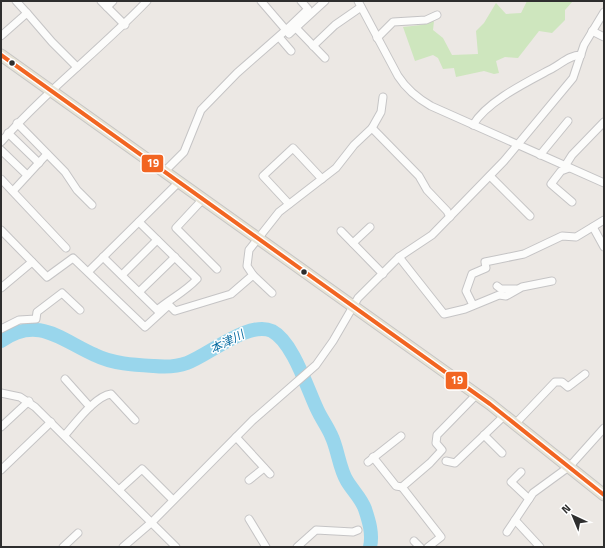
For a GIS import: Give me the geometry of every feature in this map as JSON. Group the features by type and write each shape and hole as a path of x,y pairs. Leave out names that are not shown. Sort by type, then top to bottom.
{"main road":[{"path":"1,55 477,394 570,466 604,495"}],"street":[{"path":"16,1 77,67"},
{"path":"101,1 125,25"},
{"path":"107,7 113,1"},
{"path":"1,142 17,123 125,25 147,1"},
{"path":"261,1 289,34 325,1"},
{"path":"165,171 184,152 202,110 237,73 279,38 308,9 301,1"},
{"path":"313,46 359,4 406,87 415,96 431,106 604,183"},
{"path":"123,547 152,522 236,437 310,370 333,341 358,298 399,257 432,235 518,145 570,83 577,68 584,45 604,12"},
{"path":"1,36 27,13"},
{"path":"377,38 393,22 426,20 437,15"},
{"path":"296,28 325,58"},
{"path":"592,31 604,37"},
{"path":"279,38 291,51"},
{"path":"473,125 499,99 525,82 566,59 580,55"},
{"path":"272,293 253,275 247,266 249,250 279,212 336,168 354,145 372,128 381,112 383,98"},
{"path":"540,155 568,121"},
{"path":"572,202 551,184 561,171 567,167 572,155 601,132 604,122"},
{"path":"17,123 65,172 77,190 92,205"},
{"path":"372,128 419,176 427,190 447,211 450,217"},
{"path":"8,133 39,163"},
{"path":"289,204 263,176 294,148 322,179"},
{"path":"1,150 27,175"},
{"path":"12,191 47,154"},
{"path":"490,176 530,216"},
{"path":"1,179 66,248"},
{"path":"91,269 179,182"},
{"path":"203,199 176,228 217,269"},
{"path":"473,305 466,291 472,274 486,268 485,262 524,254 562,236 576,237 604,220"},
{"path":"104,257 157,310 169,300 186,291 198,279 139,222"},
{"path":"353,243 370,227"},
{"path":"593,227 604,247"},
{"path":"1,230 47,278 73,258 145,327 169,305 175,311 231,294 253,275"},
{"path":"341,231 383,274"},
{"path":"122,275 157,240"},
{"path":"139,292 175,257"},
{"path":"399,257 444,314 499,295 506,296 522,287"},
{"path":"1,288 32,262"},
{"path":"497,286 501,289 508,290 552,281"},
{"path":"1,329 19,320 36,319 37,312 62,293 80,310"},
{"path":"516,424 555,382 562,382 568,387 585,374"},
{"path":"65,379 90,407"},
{"path":"1,393 20,397 29,401 120,489 176,547"},
{"path":"65,435 90,407 106,395 111,394 135,420"},
{"path":"402,487 430,463 442,450 436,443 437,435 477,394"},
{"path":"1,427 29,401"},
{"path":"446,461 455,463 505,415"},
{"path":"1,470 51,422"},
{"path":"507,532 533,493 570,466 604,428"},
{"path":"484,435 502,453"},
{"path":"401,436 371,460 396,486 402,487 441,537 438,544 428,547"},
{"path":"236,437 270,474"},
{"path":"249,480 264,468"},
{"path":"120,489 142,469 173,500"},
{"path":"521,472 511,482 529,498"},
{"path":"249,519 266,547"},
{"path":"515,520 540,547"},
{"path":"297,547 316,530 354,532 358,530"},
{"path":"63,547 78,533"},
{"path":"414,540 420,547"}],"green space":[{"path":"527,1 573,1 565,10 565,20 552,33 539,31 518,58 505,57 496,61 499,73 494,74 484,71 456,77 454,68 443,69 438,58 433,55 415,61 403,27 421,25 434,21 433,30 443,38 452,55 478,54 476,31 484,23 496,3 506,14 521,13"}],"waterway":[{"name":"本津川","path":"1,341 14,334 27,330 38,330 60,337 102,358 117,362 166,367 187,363 229,340 252,330 263,329 272,331 280,337 299,366 317,409 333,440 344,476 363,505 370,528 370,547"}],"transit line":[{"name":"19","path":"1,55 490,404 604,495"}]}
